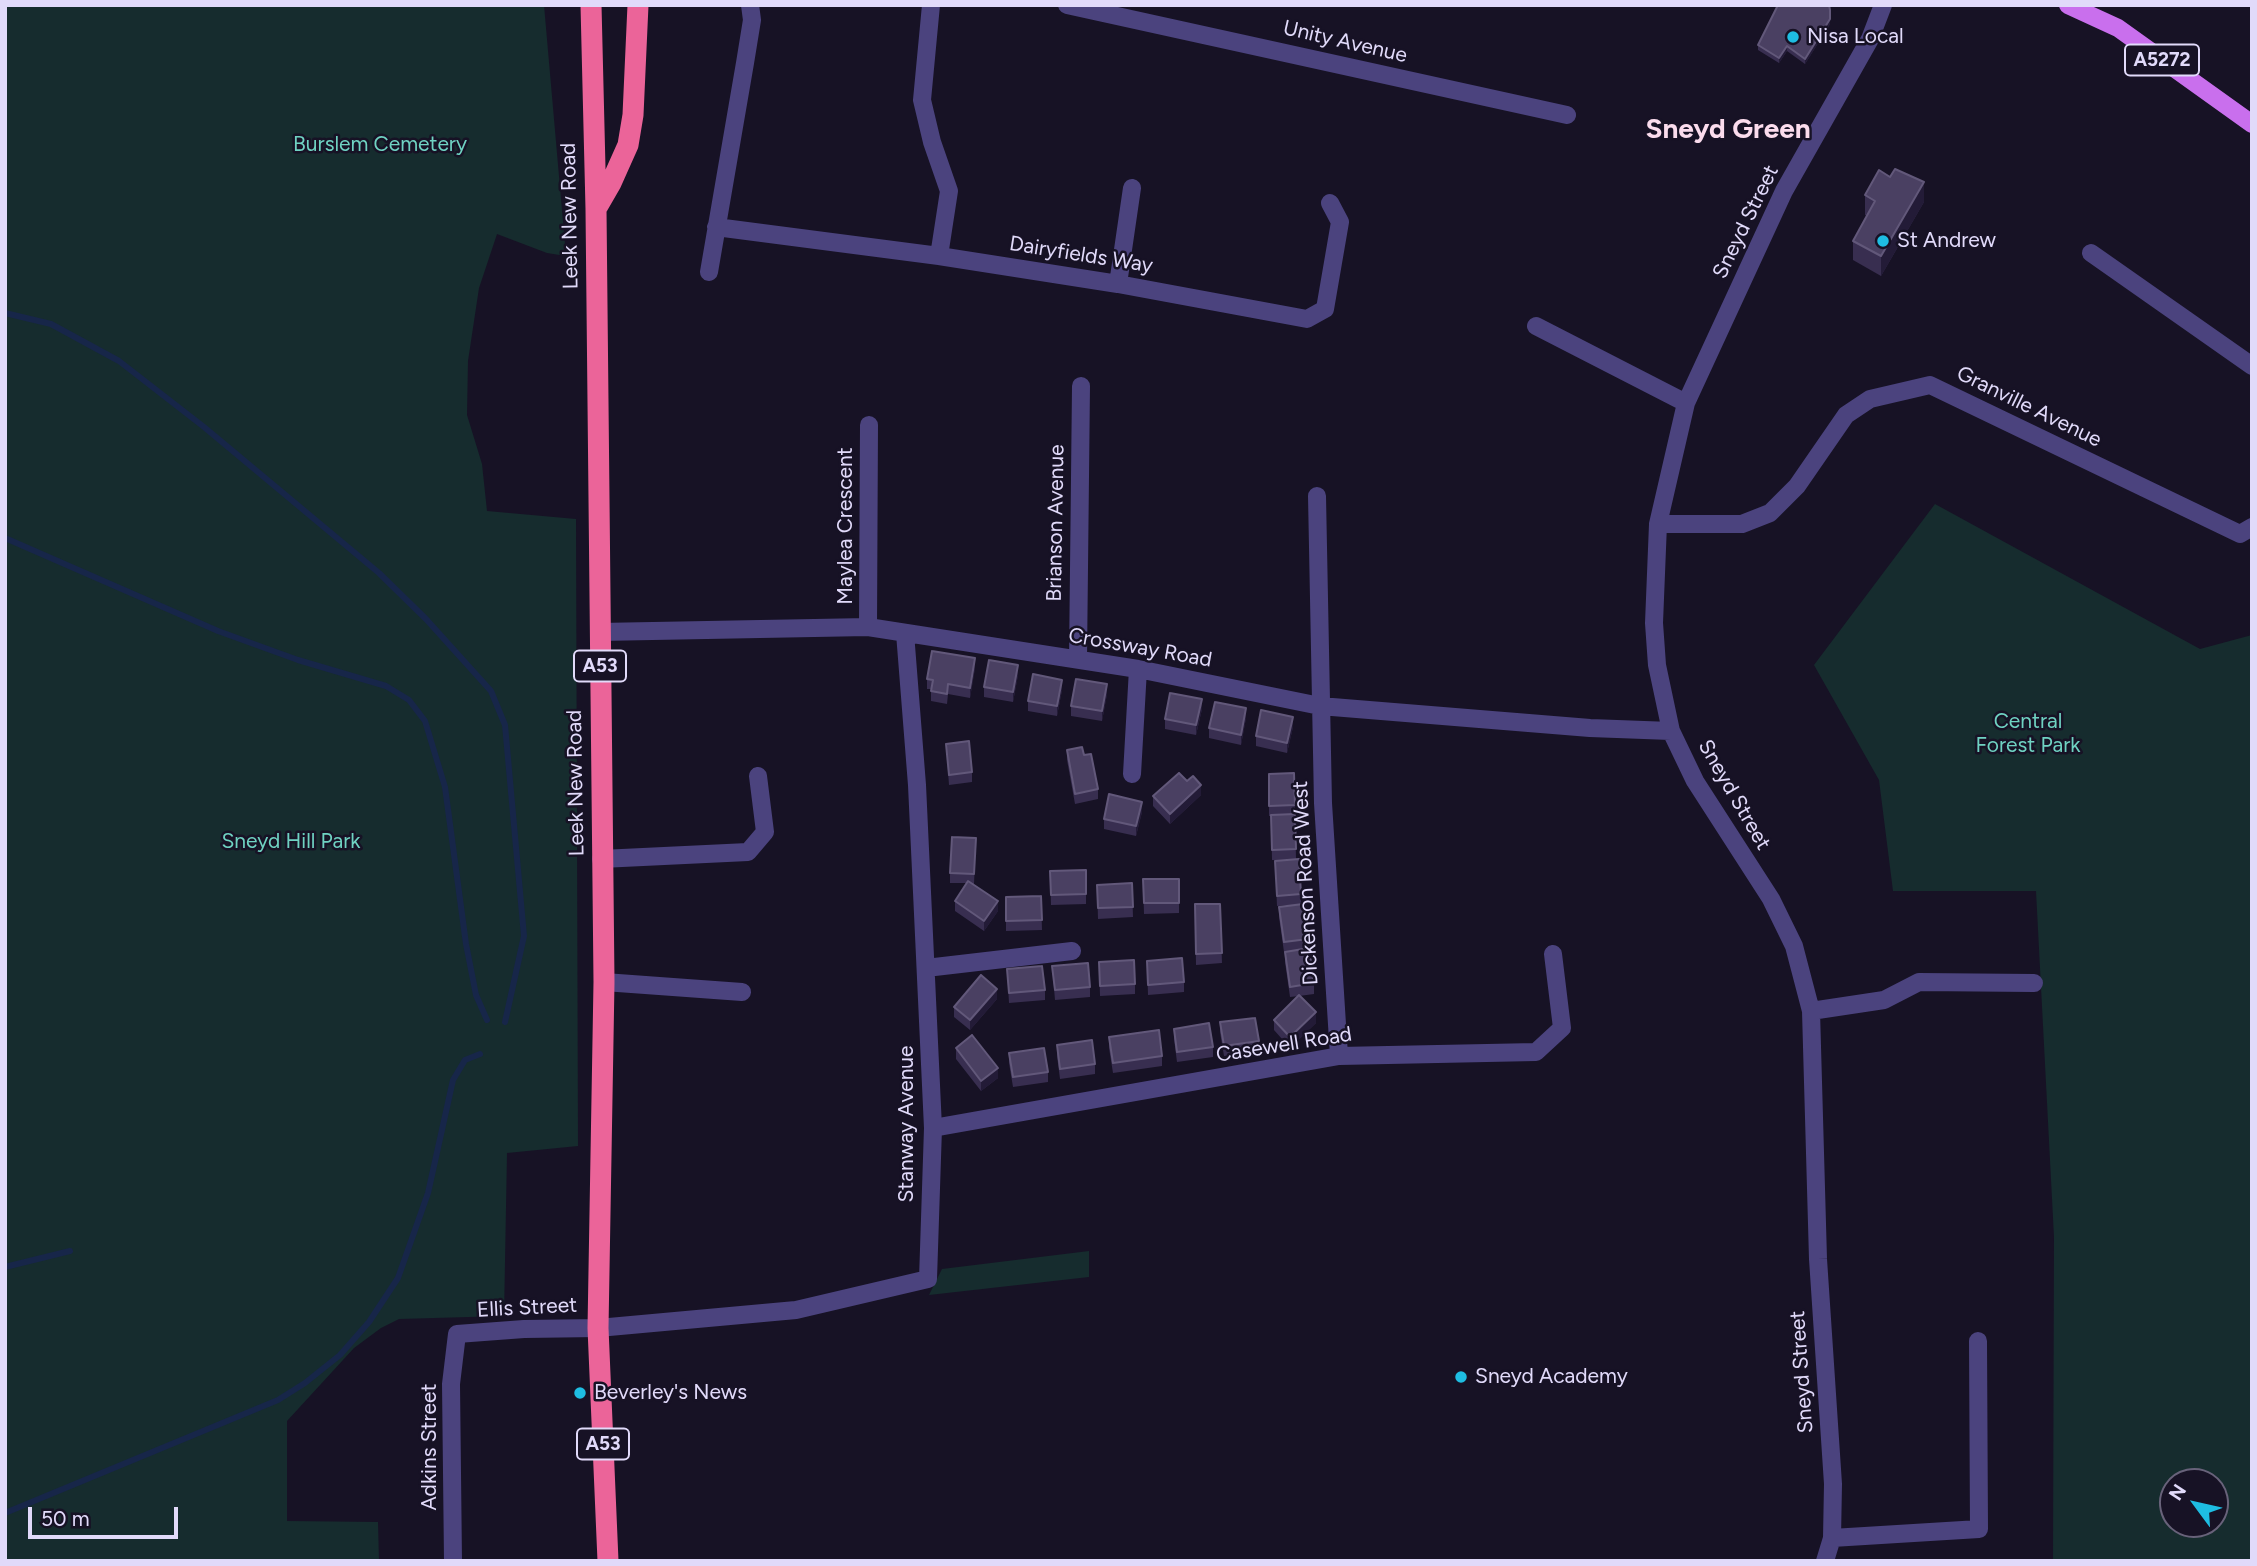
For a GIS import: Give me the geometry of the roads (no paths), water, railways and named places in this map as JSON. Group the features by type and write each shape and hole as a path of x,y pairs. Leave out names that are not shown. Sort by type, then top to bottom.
{"highway":[{"name":"Leek New Road","path":"591,5 596,209 604,982 598,1328 608,1561"},
{"path":"596,209 628,145 633,115 638,5"}],"main road":[{"name":"A5272","path":"2068,5 2118,28 2252,124"}],"street":[{"path":"709,272 746,64 752,20 750,5"},
{"path":"932,5 922,100 932,142 949,191 939,256"},
{"name":"Unity Avenue","path":"1067,5 1124,10 1567,115"},
{"name":"Sneyd Street","path":"1825,1561 1832,1538 1833,1484 1818,1259 1811,1011 1794,946 1772,899 1695,781 1671,731 1656,655 1654,623 1658,524 1686,402 1784,191 1870,39 1883,5"},
{"path":"1118,284 1132,188"},
{"name":"Dairyfields Way","path":"716,227 939,256 1118,284 1307,319 1325,309 1340,222 1330,202"},
{"path":"2091,253 2252,366"},
{"path":"1536,326 1686,402"},
{"name":"Granville Avenue","path":"1658,524 1742,524 1770,513 1797,486 1846,415 1870,399 1930,385 2239,534 2252,527"},
{"name":"Brianson Avenue","path":"1078,659 1080,386"},
{"name":"Maylea Crescent","path":"868,627 869,425"},
{"name":"Dickenson Road West","path":"1317,496 1324,817 1339,1056"},
{"name":"Crossway Road","path":"599,632 868,627 1138,669 1320,706 1590,728 1671,731"},
{"name":"Stanway Avenue","path":"598,1328 796,1310 928,1279 933,1128 917,785 905,633"},
{"path":"1132,774 1138,669"},
{"path":"601,859 748,852 765,832 758,776"},
{"path":"926,968 1072,951"},
{"name":"Casewell Road","path":"933,1128 1339,1056 1536,1052 1562,1028 1553,954"},
{"path":"604,982 742,992"},
{"path":"1811,1011 1884,1000 1919,982 2034,983"},
{"name":"Ellis Street","path":"457,1334 524,1329 598,1328"},
{"name":"Adkins Street","path":"453,1561 451,1384 457,1334"},
{"path":"1832,1538 1979,1529 1978,1341"}],"waterway":[{"path":"5,313 51,324 119,361 204,427 379,573 426,619 491,691 505,725 524,936 505,1022"},
{"path":"5,538 218,631 298,660 386,686 409,700 425,721 445,787 466,944 476,995 487,1020"},
{"path":"5,1513 278,1400 305,1383 340,1355 369,1322 398,1278 428,1193 453,1080 465,1060 480,1054"},
{"path":"5,1267 70,1251"}],"place":[{"name":"Nisa Local","path":"1793,37"},
{"name":"St Andrew","path":"1883,241"},
{"name":"Sneyd Academy","path":"1461,1377"},
{"name":"Beverley's News","path":"580,1393"}],"district":[{"name":"Sneyd Green","path":"1728,130"}],"park label":[{"name":"Burslem Cemetery","path":"380,145"},
{"name":"Central Forest Park","path":"2028,734"},
{"name":"Sneyd Hill Park","path":"291,842"}]}
